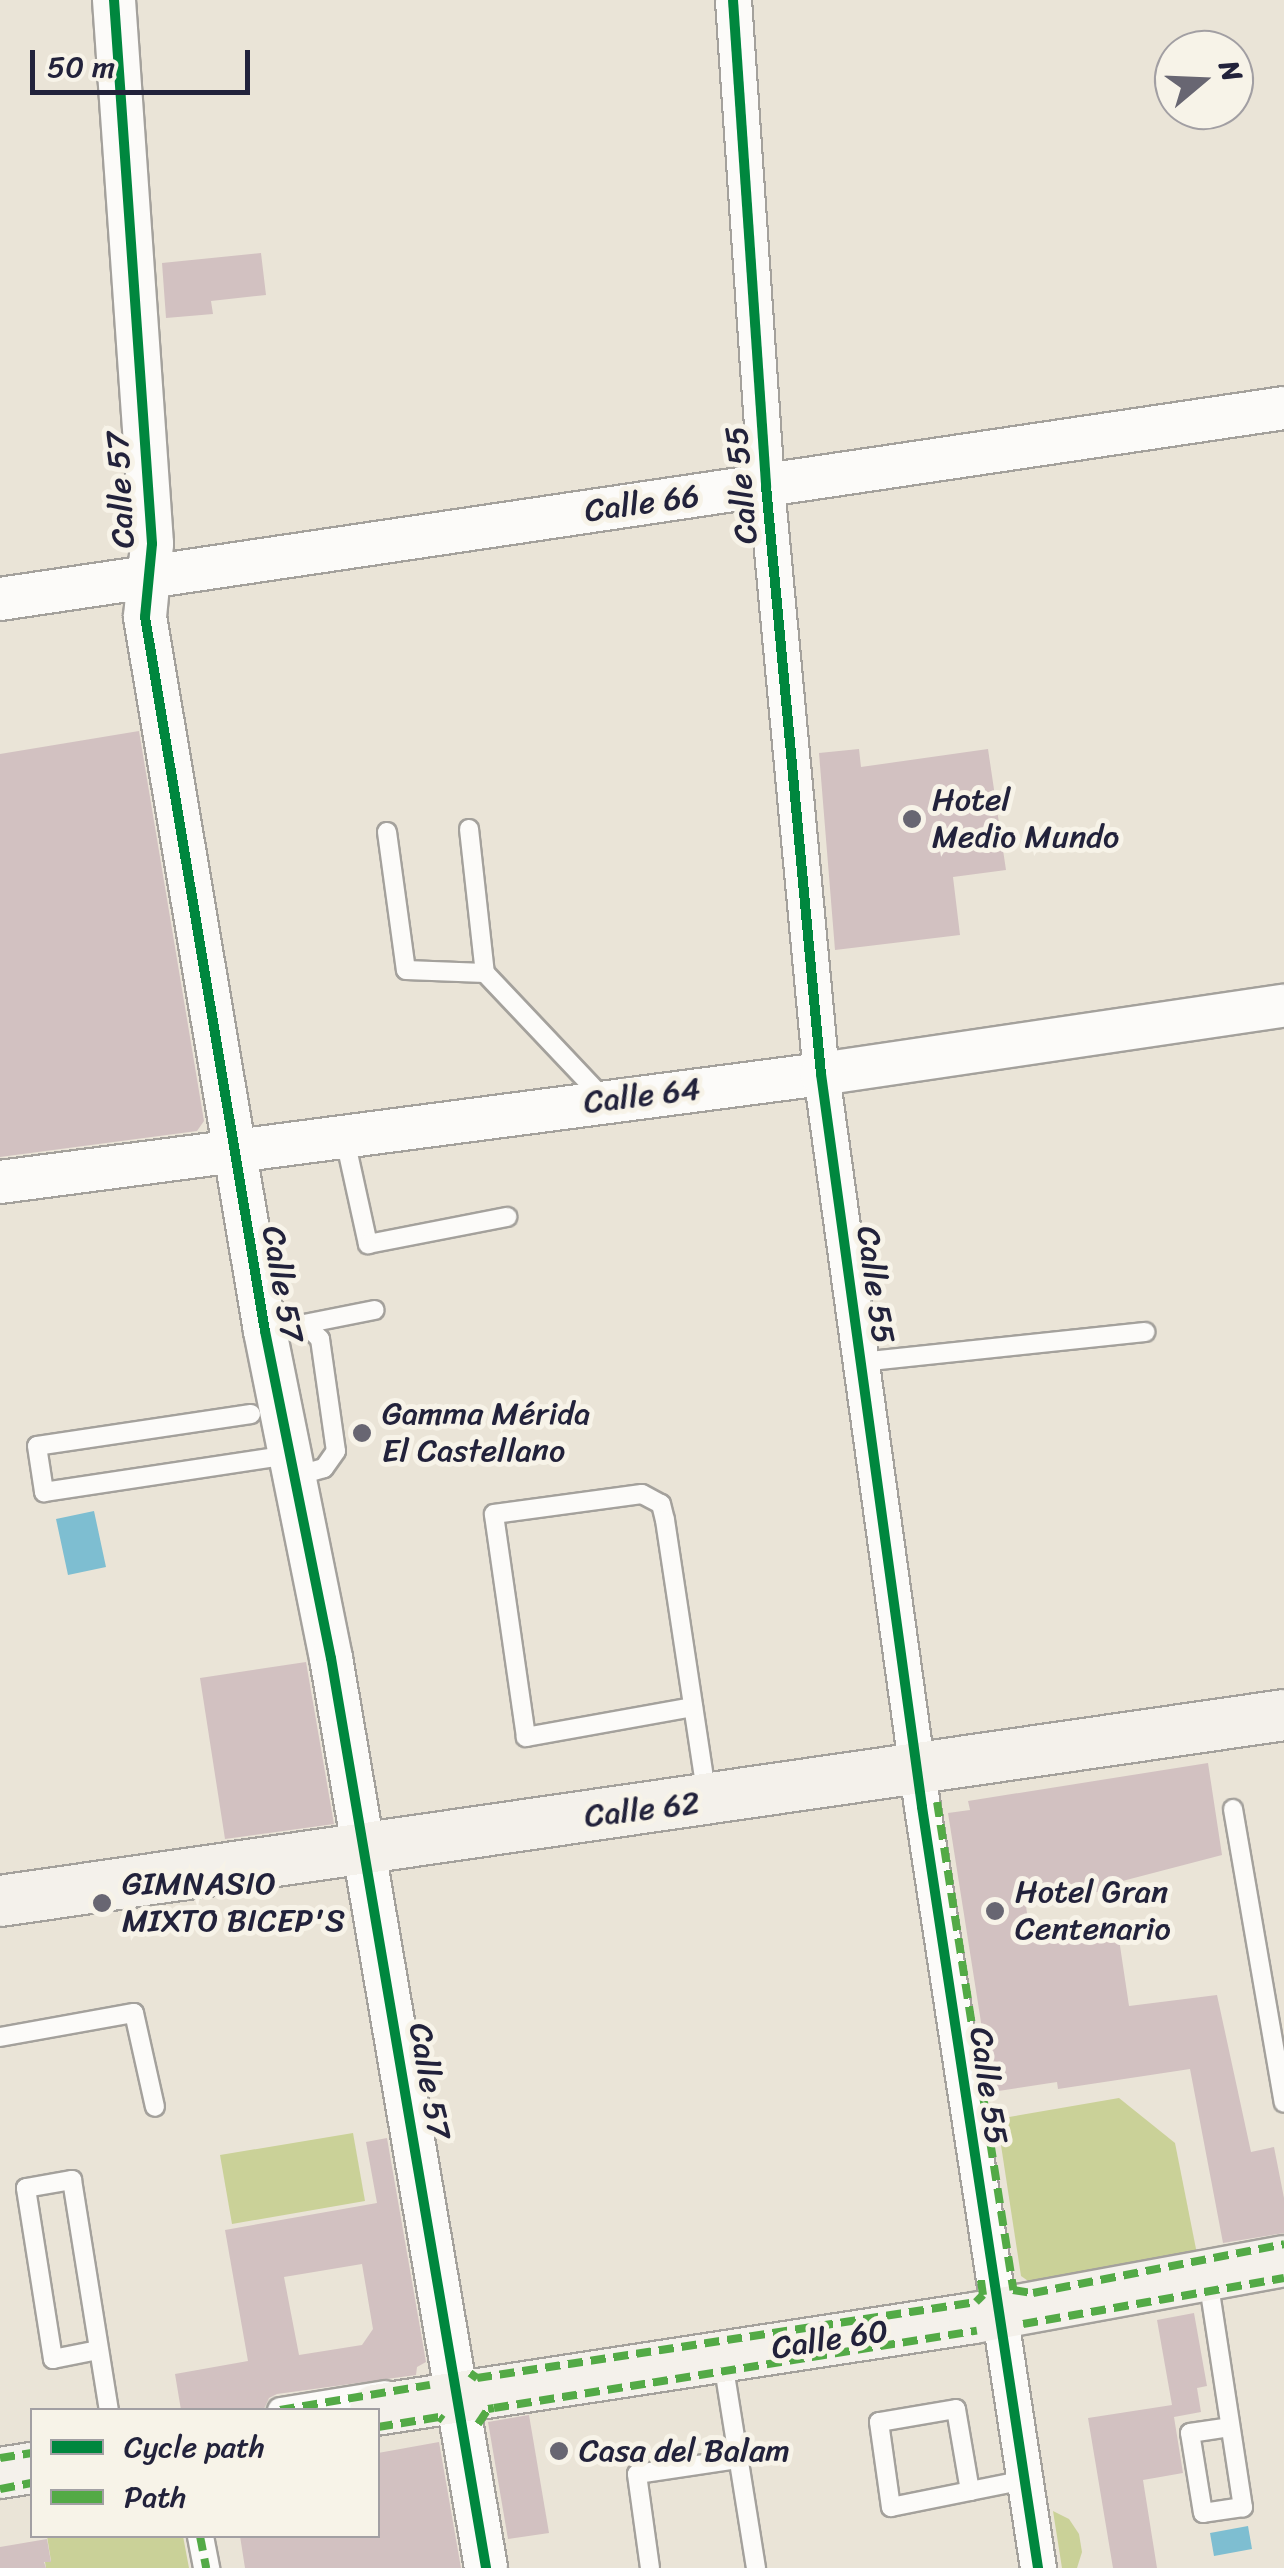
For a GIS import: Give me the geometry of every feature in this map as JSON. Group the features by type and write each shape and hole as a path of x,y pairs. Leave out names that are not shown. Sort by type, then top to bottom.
{"main road":[{"name":"Calle 62","path":"0,1901 361,1846 708,1802 922,1794 1284,1715"},
{"name":"Calle 60","path":"380,2409 1000,2323 1284,2261"},
{"path":"0,2473 30,2468"}],"street":[{"name":"Calle 57","path":"114,0 152,544 145,617 234,1148 282,1328 290,1466 331,1658 486,2568"},
{"name":"Calle 55","path":"732,0 766,486 821,1074 922,1794 1038,2568"},
{"name":"Calle 66","path":"0,599 1284,408"},
{"name":"Calle 64","path":"0,1182 234,1148 821,1074 1284,1006"},
{"path":"922,1794 1013,2290 1033,2293 1284,2244"},
{"path":"380,2427 440,2417 477,2378 976,2302 983,2295 922,1794"},
{"path":"1000,2323 1284,2278"},
{"path":"315,2408 455,2400"},
{"path":"0,2458 30,2452"},
{"path":"0,2489 30,2483"},
{"path":"200,2538 206,2568"}],"lane":[{"path":"468,829 485,972 607,1101"},
{"path":"388,832 406,970 485,972"},
{"path":"344,1134 368,1244 507,1218"},
{"path":"282,1328 375,1310"},
{"path":"860,1362 1145,1332"},
{"path":"251,1414 37,1446 44,1492 290,1466"},
{"path":"693,1707 526,1738 494,1514 642,1494 661,1504 708,1802"},
{"path":"1233,1808 1284,2103"},
{"path":"0,2037 134,2013 156,2107"},
{"path":"98,2350 53,2359 26,2188 72,2180 108,2408"},
{"path":"1210,2292 1243,2507 1203,2513 1190,2433 1230,2426"},
{"path":"724,2364 756,2568"},
{"path":"970,2492 956,2408 879,2422 891,2507 970,2492 1024,2480"},
{"path":"650,2568 637,2474 739,2459"}],"green space":[{"path":"1119,2098 1175,2143 1197,2254 1034,2285 1021,2276 997,2119"},
{"path":"353,2133 365,2201 232,2224 220,2155"},
{"path":"1053,2511 1069,2519 1079,2534 1082,2552 1077,2568 1062,2568"},
{"path":"47,2538 183,2538 189,2568 46,2568 45,2562 51,2561"}],"water":[{"path":"94,1511 106,1567 68,1575 56,1519"},
{"path":"1248,2526 1252,2549 1214,2556 1210,2533"}],"building":[{"path":"261,253 266,295 211,301 213,314 166,318 162,263"},
{"path":"139,731 204,1121 197,1131 0,1157 0,754"},
{"name":"Hotel Medio Mundo","path":"859,749 861,767 988,749 1006,870 953,877 960,935 835,950 819,753"},
{"path":"306,1662 334,1824 225,1839 200,1678"},
{"path":"1208,1763 1222,1855 1111,1884 1113,1894 1023,1883 1030,1936 1116,1919 1129,2006 1217,1995 1251,2152 1274,2147 1284,2198 1284,2233 1223,2243 1190,2069 1058,2089 1057,2082 992,2092 948,1813 970,1810 968,1801"},
{"path":"387,2138 426,2362 417,2367 416,2375 277,2394 269,2398 264,2408 181,2408 175,2374 248,2361 225,2230 377,2203 366,2142","holes":["362,2264 373,2329 362,2345 299,2355 284,2277"]},
{"path":"1194,2313 1207,2386 1197,2388 1201,2412 1174,2417 1183,2473 1143,2480 1157,2568 1113,2568 1088,2418 1172,2405 1157,2320"},
{"path":"529,2415 549,2533 508,2539 488,2422"},
{"path":"439,2442 461,2568 245,2568 240,2538 380,2538 380,2453"},
{"path":"47,2539 51,2562 44,2562 46,2568 0,2568 0,2547"}],"marked path":[{"path":"937,1802 1013,2290 1033,2293 1284,2244"},
{"path":"470,2373 477,2378 976,2302 983,2295 980,2274"},
{"path":"1023,2324 1284,2278"},
{"path":"478,2424 488,2409 977,2331"},
{"path":"292,2408 430,2385"},
{"path":"380,2427 439,2417 443,2420"},
{"path":"0,2458 30,2453"},
{"path":"0,2489 30,2483"},
{"path":"200,2538 206,2568"}],"cycle path":[{"path":"114,0 152,544 145,617 265,1331 331,1658 486,2568"},
{"path":"733,0 766,486 821,1074 922,1807 1038,2568"}],"place":[{"name":"Hotel Medio Mundo","path":"912,819"},
{"name":"Gamma Mérida El Castellano","path":"362,1433"},
{"name":"GIMNASIO MIXTO BICEP'S","path":"102,1903"},
{"name":"Hotel Gran Centenario","path":"995,1911"},
{"name":"Casa del Balam","path":"559,2451"}]}
